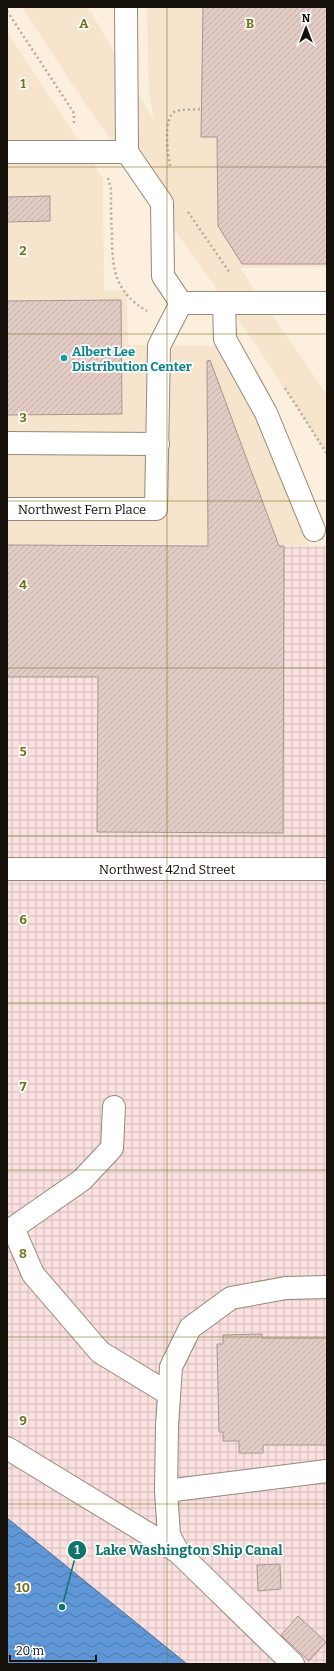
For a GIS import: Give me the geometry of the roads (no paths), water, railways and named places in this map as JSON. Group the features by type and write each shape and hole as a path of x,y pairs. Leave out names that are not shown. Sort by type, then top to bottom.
{"street":[{"path":"126,7 127,152 162,202 163,276 181,303"},
{"path":"7,152 127,152"},
{"path":"181,303 327,303"},
{"path":"7,443 158,444 159,346 181,303"},
{"path":"224,303 226,339 266,413 314,530"},
{"name":"Northwest Fern Place","path":"7,509 156,508 158,444"},
{"name":"Northwest 42nd Street","path":"7,869 327,869"},
{"path":"114,1107 112,1148 82,1180 13,1228 33,1274 100,1352 169,1394"},
{"path":"178,1552 169,1535 166,1491 167,1426 171,1368 190,1328 231,1298 286,1288 327,1287"},
{"path":"7,1448 178,1552 293,1664"},
{"path":"166,1491 327,1471"}],"water":[{"path":"7,1518 187,1664 7,1664"}],"place":[{"name":"Albert Lee Distribution Center","path":"64,358"},
{"name":"Lake Washington Ship Canal","path":"62,1607"}]}
